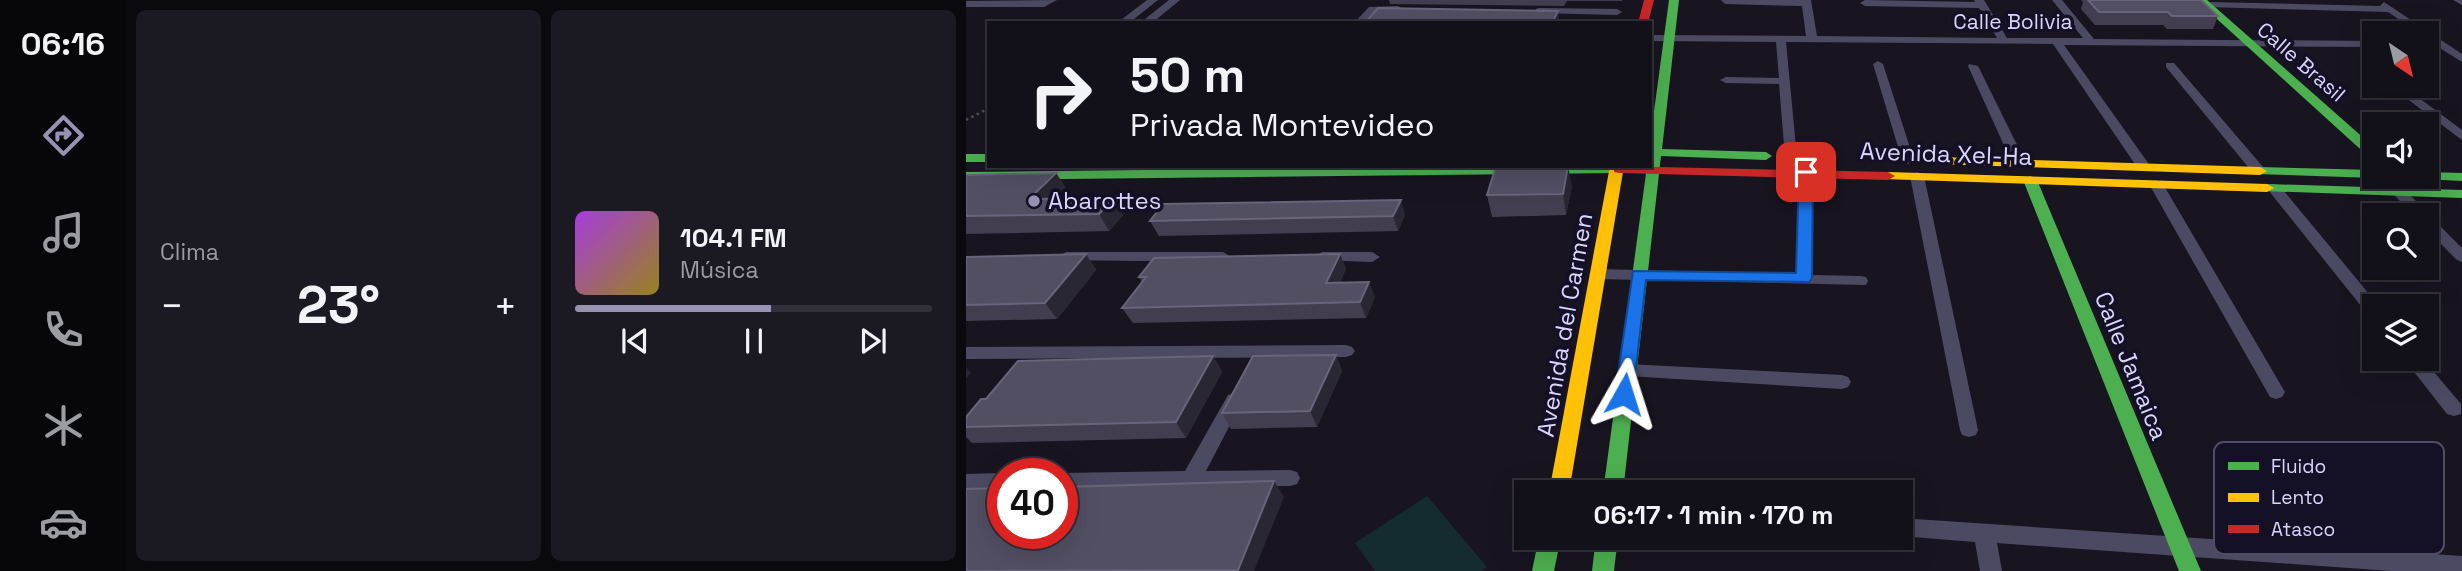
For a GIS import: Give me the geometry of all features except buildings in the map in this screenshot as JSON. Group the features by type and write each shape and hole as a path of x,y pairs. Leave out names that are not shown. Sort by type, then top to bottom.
{"street":[{"path":"966,5 1044,4 1052,0"},
{"path":"1125,21 1153,0"},
{"path":"1148,21 1175,0"},
{"path":"1644,21 1649,0"},
{"path":"1653,158 1658,38 1674,0"},
{"path":"2057,0 2091,41"},
{"path":"2375,0 2408,21"},
{"path":"1725,1 1806,1 1812,40"},
{"path":"1865,3 1981,3 2004,41"},
{"path":"2204,3 2391,9"},
{"name":"Calle Brasil","path":"2204,3 2362,144"},
{"path":"1361,21 1372,9 1413,9"},
{"path":"1522,11 1617,12"},
{"name":"Calle Bolivia","path":"1658,38 2362,44"},
{"path":"1781,39 1791,157"},
{"path":"2056,41 2144,167"},
{"path":"2442,45 2462,59"},
{"name":"Avenida Xel-Ha","path":"1878,64 1901,160 2362,174"},
{"path":"2170,65 2258,170"},
{"path":"1973,66 2020,163"},
{"path":"1727,80 1785,81"},
{"path":"2412,98 2462,136"},
{"name":"Avenida Xel-Ha","path":"1653,158 1817,157"},
{"path":"966,158 987,158"},
{"name":"Avenida Xel-Ha","path":"1653,158 1806,172 2274,188 2362,185"},
{"name":"Avenida Xel-Ha","path":"966,176 1617,168"},
{"name":"Avenida del Carmen","path":"1561,480 1617,168"},
{"path":"1614,480 1652,168"},
{"path":"1804,278 1806,172"},
{"path":"1917,176 1969,430"},
{"path":"2439,176 2462,177"},
{"name":"Calle Jamaica","path":"2029,180 2190,571"},
{"path":"2156,184 2276,392"},
{"path":"2274,188 2362,296"},
{"name":"Avenida Xel-Ha","path":"2430,189 2462,194"},
{"path":"2439,233 2462,257"},
{"path":"1050,257 1246,257"},
{"path":"1302,257 1372,257"},
{"path":"1597,274 1860,281"},
{"path":"1192,477 1260,352"},
{"path":"966,353 1346,352"},
{"path":"1627,370 1842,382"},
{"path":"2423,371 2454,409"},
{"path":"1078,481 1192,477 1290,478"},
{"path":"966,482 987,481"},
{"path":"1913,528 2214,550"},
{"path":"1984,533 1991,571"},
{"path":"1544,571 1548,550"},
{"path":"1603,571 1606,550"},
{"path":"2252,554 2374,566 2462,566"}],"path":[{"path":"966,120 987,109"}],"green space":[{"path":"1427,496 1487,567 1481,571 1375,571 1355,543"}],"traffic: fast":[{"path":"1614,480 1674,0"},
{"path":"2201,0 2362,143"},
{"path":"1652,152 1766,156"},
{"path":"966,158 987,158"},
{"path":"966,176 1619,169"},
{"path":"2260,171 2362,174"},
{"path":"2439,176 2462,177"},
{"path":"2030,180 2190,571"},
{"path":"2267,188 2462,194"},
{"path":"1543,571 1547,550"},
{"path":"1603,571 1605,550"}],"traffic: slow":[{"path":"1940,161 2260,171"},
{"path":"1561,480 1617,168"},
{"path":"1888,176 2267,188"}],"traffic: jam":[{"path":"1644,21 1649,0"},
{"path":"1619,169 1888,176"}],"place":[{"name":"Abarottes","path":"1034,201"}],"route":[{"path":"1624,394 1638,275 1804,278 1806,172"}]}
